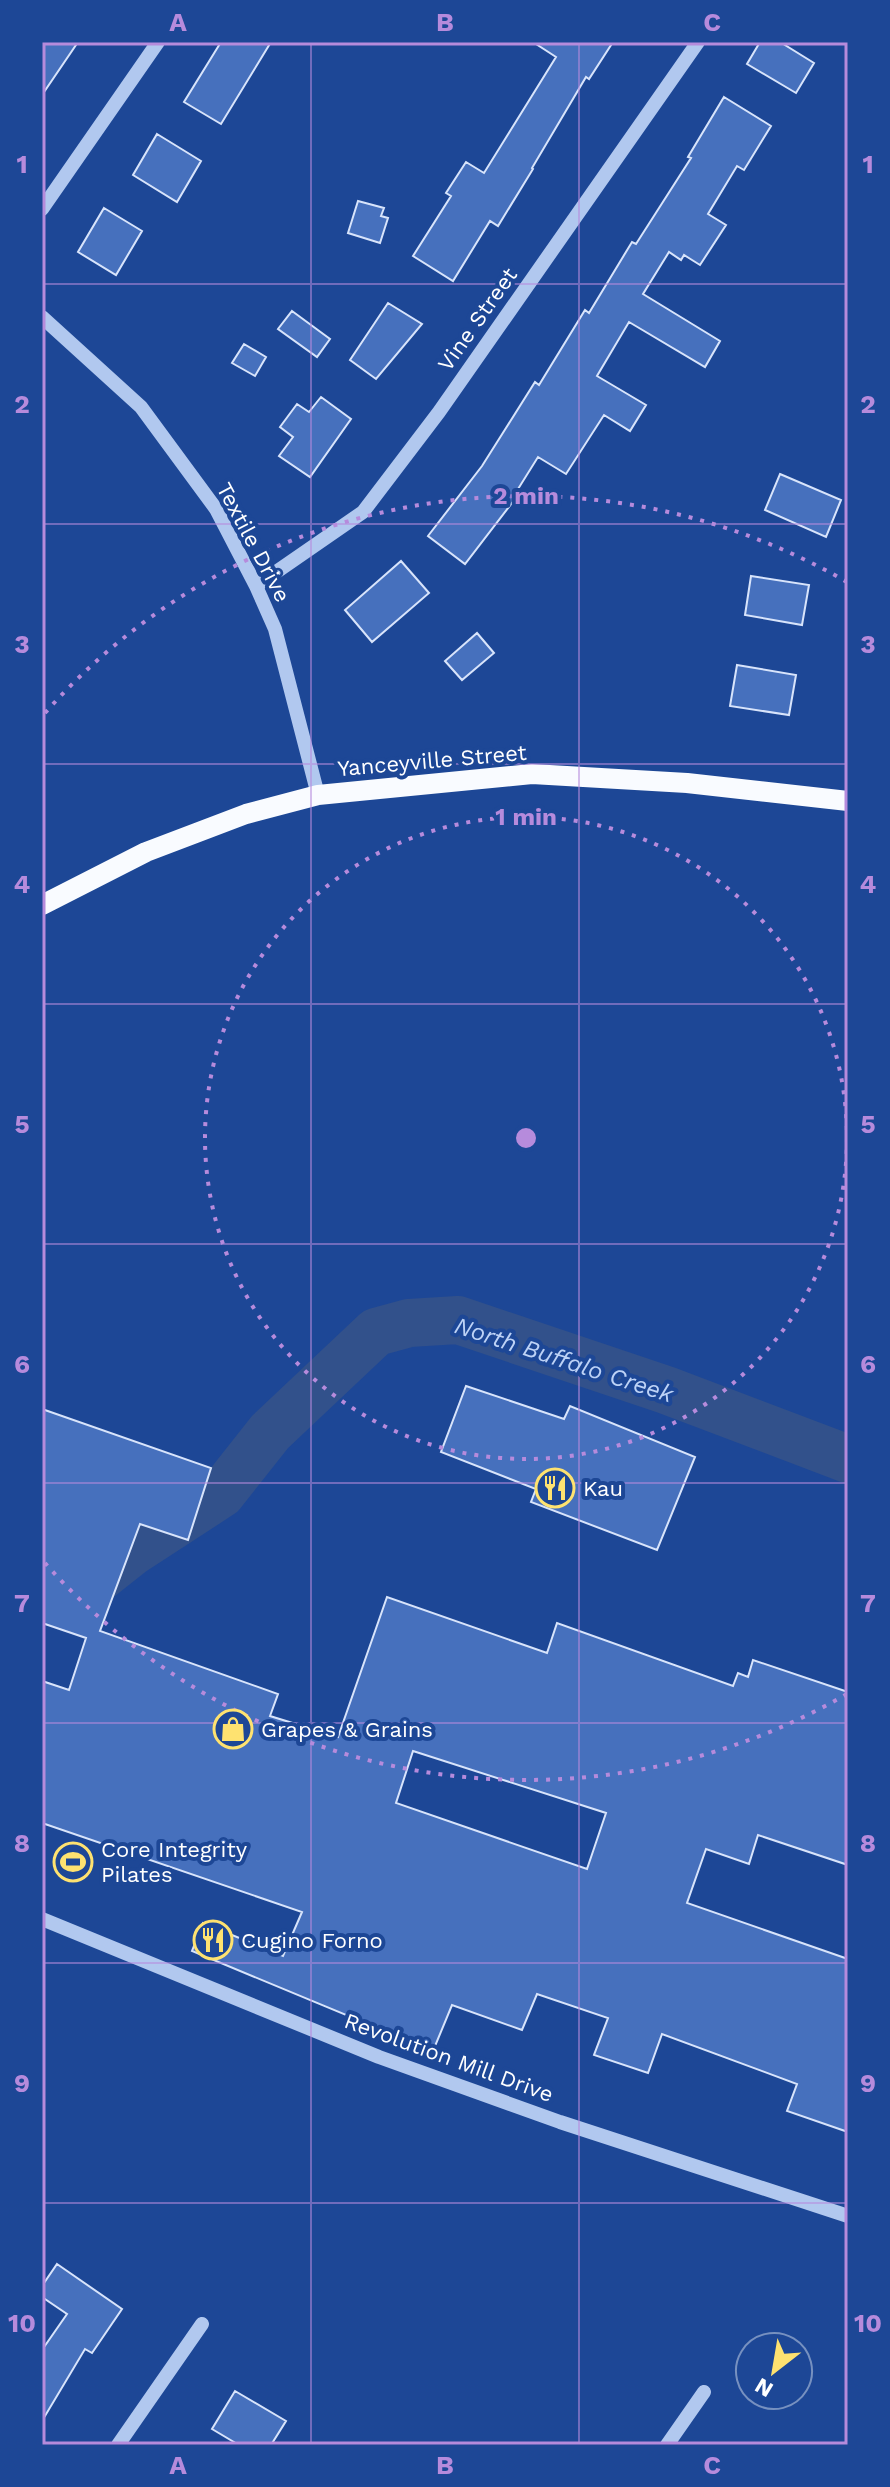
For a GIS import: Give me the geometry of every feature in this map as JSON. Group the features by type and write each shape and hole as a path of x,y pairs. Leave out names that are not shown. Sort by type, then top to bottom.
{"main road":[{"name":"Yanceyville Street","path":"42,905 146,852 246,814 318,795 532,774 687,783 848,801"}],"street":[{"path":"42,209 158,42"},
{"name":"Vine Street","path":"256,586 363,512 439,412 698,42"},
{"name":"Textile Drive","path":"42,317 141,407 216,509 275,629 318,795"},
{"name":"Revolution Mill Drive","path":"42,1919 379,2057 560,2122 848,2216"},
{"path":"118,2445 202,2324"},
{"path":"667,2445 704,2392"}],"building":[{"path":"42,42 78,42 42,95"},
{"path":"221,42 271,42 221,124 184,102"},
{"path":"533,42 613,42 589,79 586,77 498,226 490,221 453,281 413,256 451,196 446,193 466,162 484,173 556,57"},
{"path":"760,42 780,42 814,63 796,93 747,64"},
{"path":"724,97 771,126 744,170 737,166 708,214 726,225 700,265 684,255 681,260 669,252 643,294 720,341 705,367 629,322 597,376 646,405 630,431 604,415 566,474 538,457 513,497 515,499 465,564 428,536 482,466 535,382 539,385 585,310 589,313 632,242 636,244 691,158 688,157"},
{"path":"157,134 201,161 177,202 133,175"},
{"path":"358,201 384,208 381,216 388,218 380,243 348,233"},
{"path":"104,208 142,231 116,275 78,252"},
{"path":"388,303 422,324 376,379 350,360"},
{"path":"292,311 330,339 317,357 278,329"},
{"path":"244,344 266,357 255,376 232,363"},
{"path":"321,397 351,419 310,477 279,456 293,437 280,427 297,404 309,412"},
{"path":"780,474 841,500 826,537 765,510"},
{"path":"401,561 429,593 372,642 345,610"},
{"path":"751,576 809,585 802,625 745,615"},
{"path":"477,633 494,653 462,680 445,661"},
{"path":"737,665 796,675 789,715 730,706"},
{"path":"466,1386 564,1419 570,1406 695,1457 657,1550 531,1502 536,1489 441,1452"},
{"path":"42,1409 211,1468 188,1540 140,1524 100,1631 278,1694 270,1716 338,1737 387,1597 547,1653 557,1623 733,1686 738,1673 748,1677 753,1660 848,1692 848,1865 758,1835 749,1864 706,1849 687,1903 848,1959 848,2132 787,2111 797,2084 662,2034 648,2073 594,2055 608,2018 537,1994 522,2030 452,2005 433,2051 192,1951 203,1923 283,1956 302,1912 42,1823 42,1681 69,1690 86,1638 42,1623","holes":["413,1751 606,1813 587,1869 396,1803"]},
{"path":"57,2264 122,2309 92,2353 85,2349 42,2421 42,2350 67,2314 42,2297 42,2286"},
{"path":"235,2391 286,2421 271,2445 239,2445 212,2429"}],"waterway":[{"name":"North Buffalo Creek","path":"42,1599 65,1605 132,1552 221,1494 270,1432 376,1332 409,1323 458,1320 666,1390 848,1459"}],"place":[{"name":"Kau","path":"555,1488"},
{"name":"Grapes & Grains","path":"233,1729"},
{"name":"Core Integrity Pilates","path":"73,1862"},
{"name":"Cugino Forno","path":"213,1940"}]}
